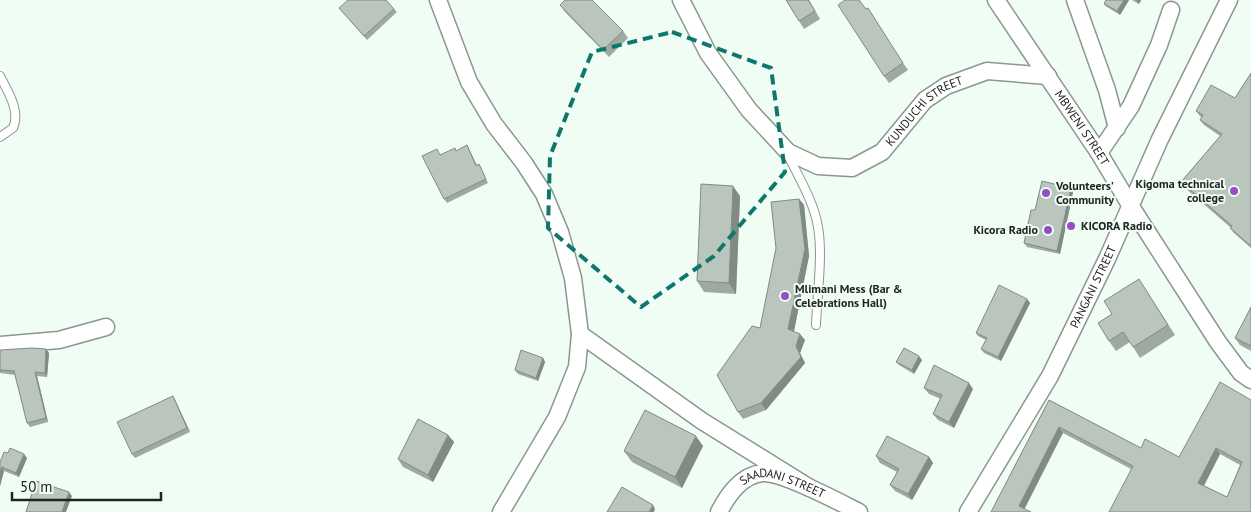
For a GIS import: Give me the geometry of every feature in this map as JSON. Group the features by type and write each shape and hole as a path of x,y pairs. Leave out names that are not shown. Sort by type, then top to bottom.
{"street":[{"path":"438,0 469,82 494,124 524,163 547,201 560,232 573,278 580,334 577,367 557,417 501,512"},
{"name":"KUNDUCHI STREET","path":"681,0 708,53 749,110 788,152 818,166 852,168 882,152 925,100 946,86 987,71 1048,76"},
{"name":"MBWENI STREET","path":"996,0 1099,153 1218,342 1241,373 1251,380"},
{"path":"1075,0 1107,90 1117,128"},
{"name":"PANGANI STREET","path":"968,512 1050,376 1107,259 1168,122 1229,0"},
{"path":"1099,153 1131,106 1145,77 1171,10"},
{"path":"0,345 59,340 106,328"},
{"path":"580,334 702,421 810,488"},
{"name":"SAADANI STREET","path":"719,512 728,494 736,486 754,475 764,473 785,478 810,488 859,512"}],"lane":[{"path":"0,76 8,92 16,117 13,128 0,137"},
{"path":"785,149 809,199 818,226 820,243 816,325"}],"highlighted area":[{"path":"672,32 771,68 785,172 714,256 641,307 548,228 550,156 592,52"}],"building":[{"path":"348,0 386,0 394,9 364,36 339,8"},
{"path":"565,0 592,0 623,31 603,50 560,5"},
{"path":"786,0 808,0 815,11 799,21"},
{"path":"845,0 859,0 866,9 868,8 903,63 884,76 838,5"},
{"path":"1106,0 1124,0 1117,11 1104,4"},
{"path":"1251,73 1251,246 1230,228 1232,226 1181,182 1222,134 1200,120 1203,115 1196,111 1211,85 1235,98"},
{"path":"467,145 476,166 479,164 486,179 444,199 422,156 437,149 440,155 455,148 456,151"},
{"name":"Kicora Radio","path":"1042,181 1071,188 1057,251 1024,243 1031,210 1035,210"},
{"path":"701,184 733,186 729,283 697,281"},
{"path":"799,199 805,249 788,329 800,334 796,346 801,357 761,403 738,412 717,375 752,326 760,328 776,248 771,202"},
{"path":"1139,279 1168,325 1133,347 1123,332 1109,341 1098,323 1112,314 1104,301"},
{"path":"999,285 1027,299 998,357 981,349 987,338 976,333"},
{"path":"1251,307 1251,346 1235,338"},
{"path":"904,348 919,356 912,370 896,362"},
{"path":"46,349 45,373 35,372 46,418 27,423 14,371 0,370 0,350"},
{"path":"521,350 543,358 536,378 515,370"},
{"path":"934,365 969,383 949,422 933,414 942,395 924,388"},
{"path":"1220,382 1251,400 1251,512 1109,512 1133,466 1059,427 1019,506 1031,512 991,512 1049,400 1141,448 1145,439 1179,457","holes":["1216,448 1242,462 1227,497 1198,483"]},
{"path":"173,396 187,428 132,454 117,422"},
{"path":"645,410 696,436 675,477 624,451"},
{"path":"418,419 448,435 428,475 398,459"},
{"path":"887,436 929,457 908,494 890,485 899,469 876,456"},
{"path":"10,448 24,454 16,473 2,467 0,473 0,460 4,452 8,453"},
{"path":"36,481 69,492 62,512 26,512"},
{"path":"622,487 653,505 649,512 607,512"}],"place":[{"name":"Kigoma technical college","path":"1234,191"},
{"name":"Volunteers' Community","path":"1046,193"},
{"name":"KICORA Radio","path":"1071,226"},
{"name":"Kicora Radio","path":"1048,230"},
{"name":"Mlimani Mess (Bar & Celebrations Hall)","path":"785,296"}]}
